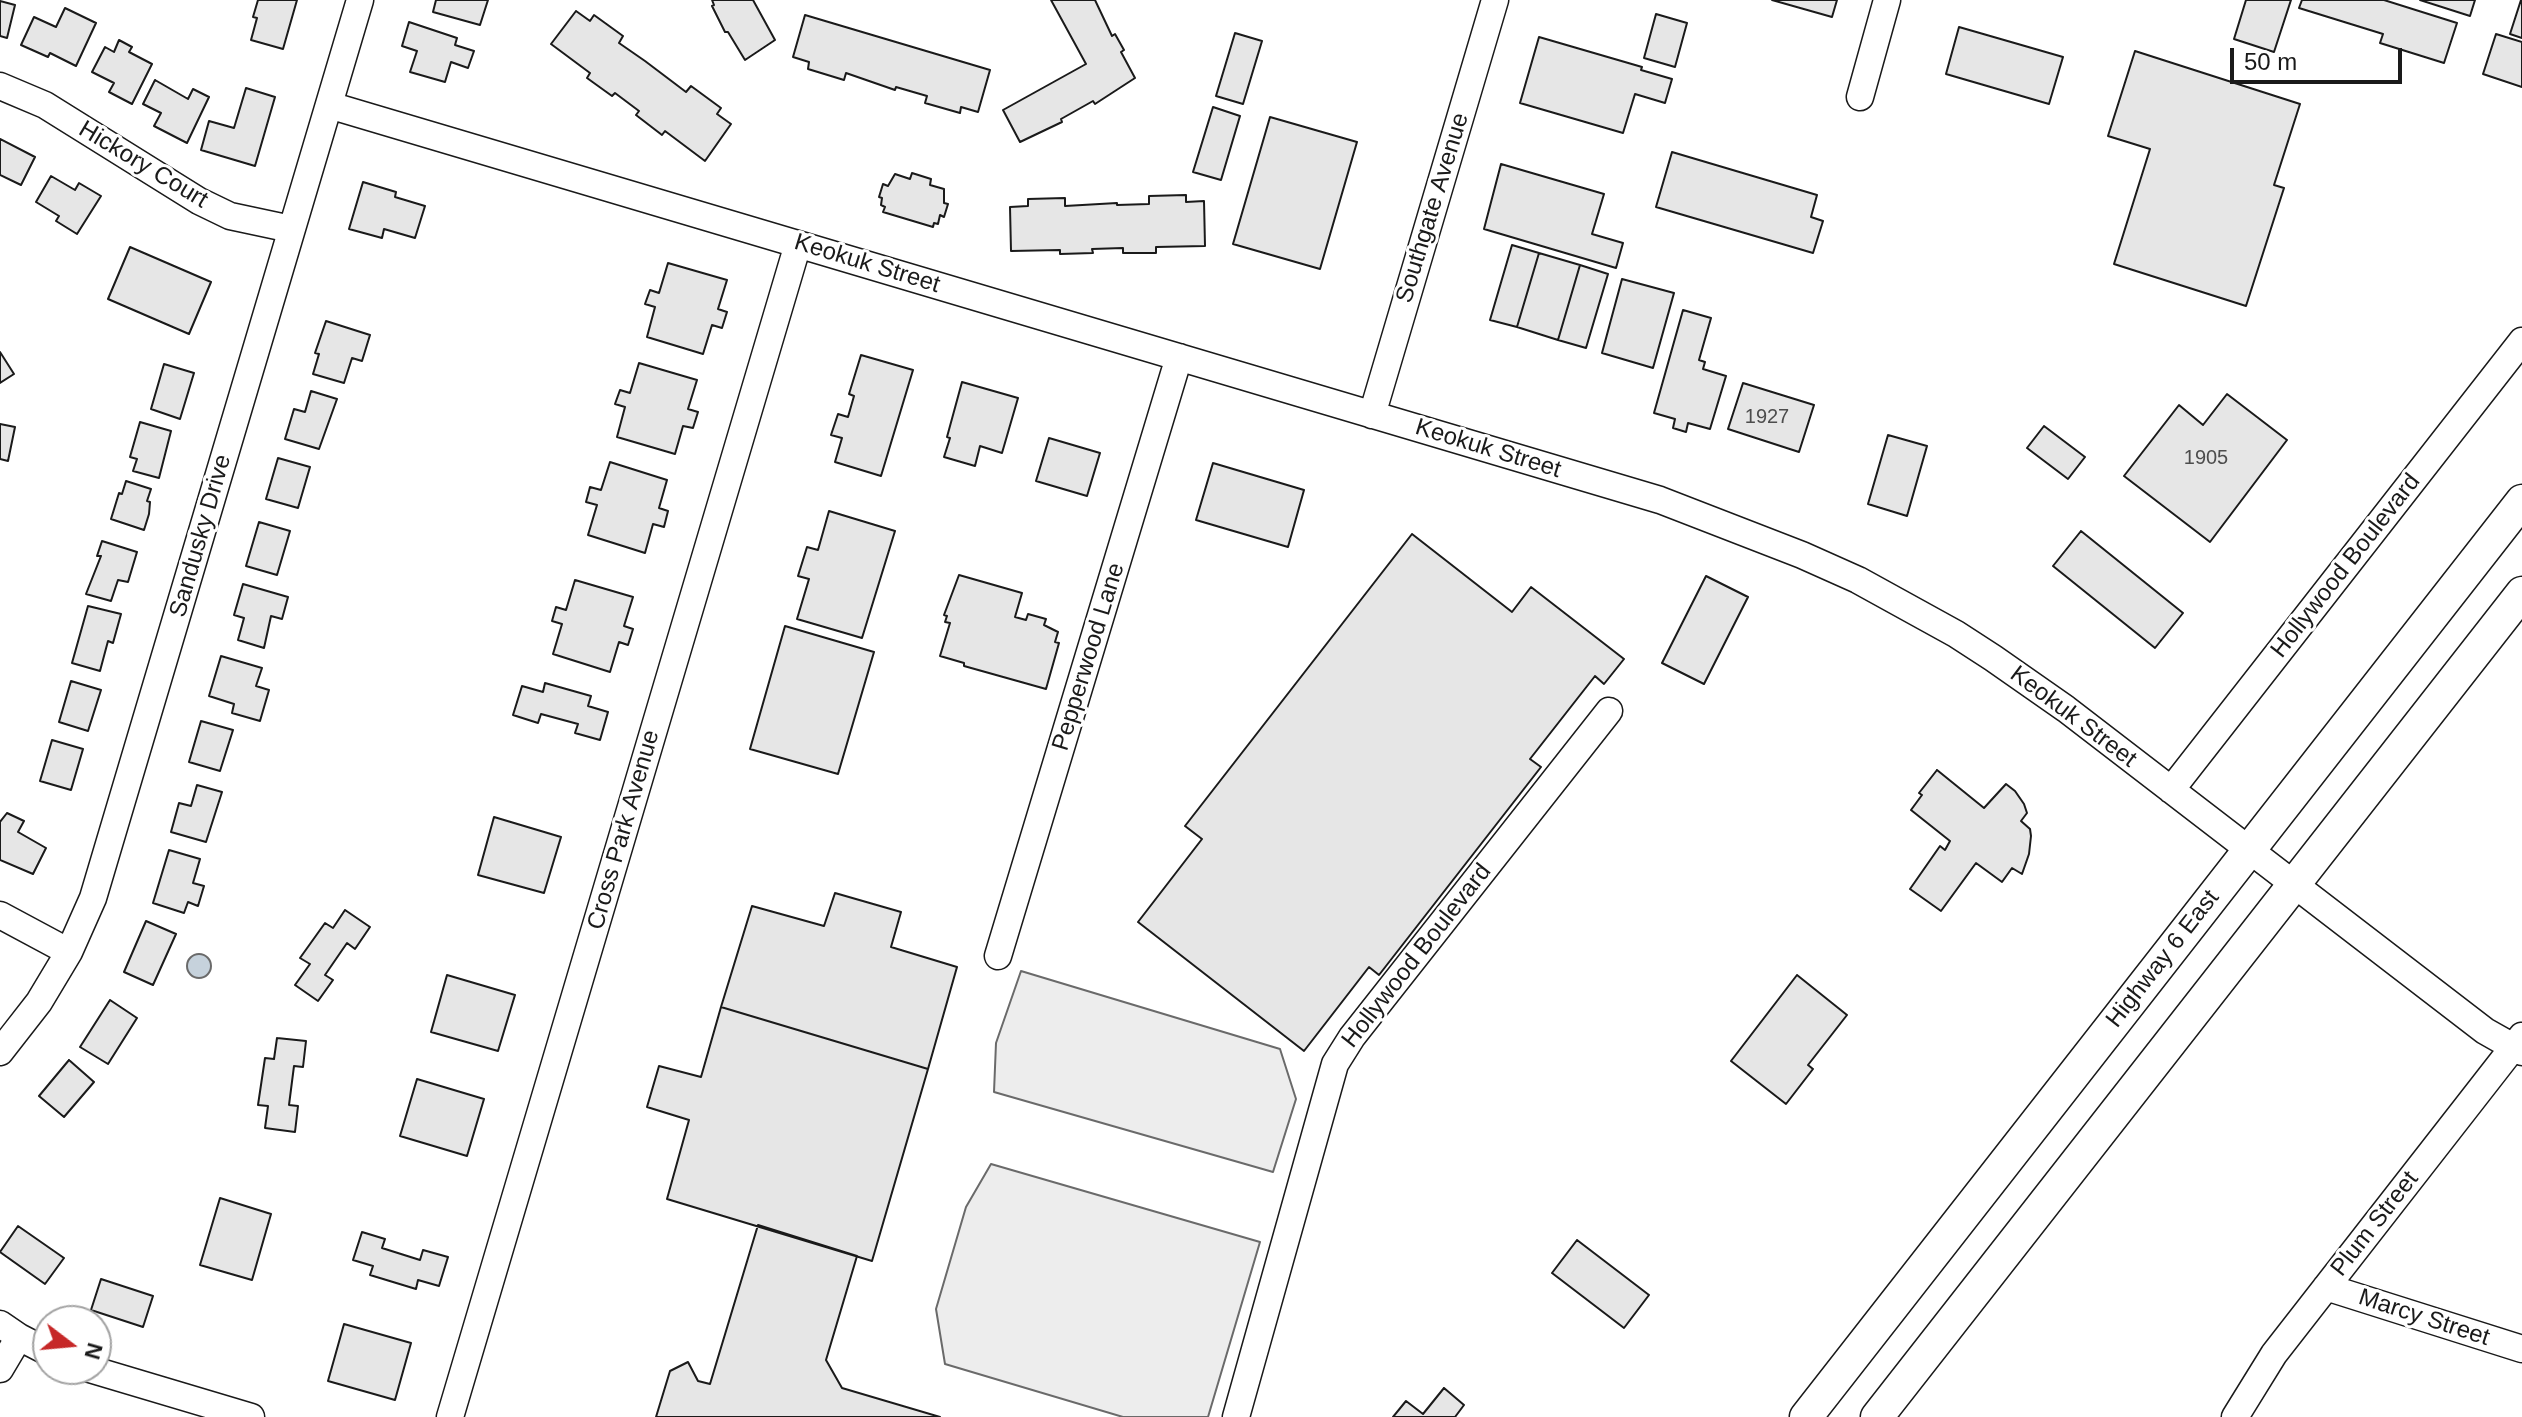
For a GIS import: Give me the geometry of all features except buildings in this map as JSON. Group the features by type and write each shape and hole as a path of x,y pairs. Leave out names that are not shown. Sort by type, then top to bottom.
{"main road":[{"name":"Highway 6 East","path":"1806,1417 2522,501"},
{"path":"1877,1417 2522,593"}],"street":[{"name":"Sandusky Drive","path":"0,1052 39,1002 69,952 93,898 360,0"},
{"name":"Southgate Avenue","path":"1372,415 1495,0"},
{"path":"1860,97 1887,0"},
{"name":"Hickory Court","path":"0,86 45,105 199,201 230,216 291,229"},
{"name":"Keokuk Street","path":"329,105 1660,500 1802,555 1858,580 1993,658 2066,709 2485,1031 2519,1045"},
{"name":"Cross Park Avenue","path":"450,1417 798,244"},
{"name":"Hollywood Boulevard","path":"2171,790 2522,341"},
{"name":"Pepperwood Lane","path":"998,956 1179,357"},
{"name":"Hollywood Boulevard","path":"1236,1417 1335,1064 1352,1037 1609,711"},
{"path":"0,915 69,952"},
{"name":"Plum Street","path":"2235,1417 2274,1354 2519,1045"},
{"name":"Marcy Street","path":"2326,1287 2522,1349"},
{"path":"0,1369 10,1330 32,1343"},
{"path":"112,1376 251,1417"}],"shaded area":[{"path":"199,954 208,957 211,966 208,975 199,978 190,975 187,966 190,957"},
{"path":"1021,971 1280,1049 1296,1099 1273,1172 994,1092 996,1043"},
{"path":"991,1164 1260,1242 1208,1417 1123,1417 945,1364 936,1309 966,1207"}]}
